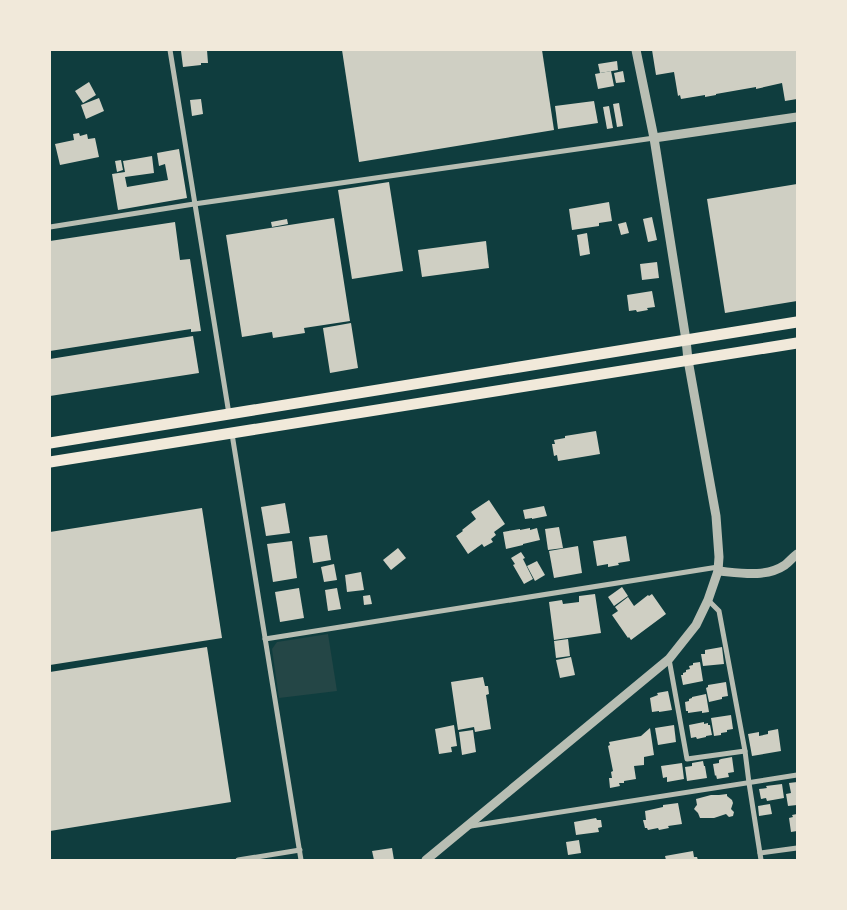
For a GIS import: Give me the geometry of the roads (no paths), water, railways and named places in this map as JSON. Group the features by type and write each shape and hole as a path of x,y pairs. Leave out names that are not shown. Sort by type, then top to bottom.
{"highway":[{"path":"50,443 797,322"},
{"path":"50,462 797,342"}],"street":[{"path":"170,50 229,414"},
{"path":"426,860 669,658 696,625 708,600 718,569 716,516 688,360 654,138 636,50"},
{"path":"50,227 194,204 797,117"},
{"path":"232,432 301,860"},
{"path":"265,639 718,569 746,574 763,573 785,565 797,554"},
{"path":"708,600 719,611 745,751 748,783 762,860"},
{"path":"669,658 687,759 745,751"},
{"path":"468,826 797,775"},
{"path":"760,853 797,848"},
{"path":"238,860 300,850"}]}
